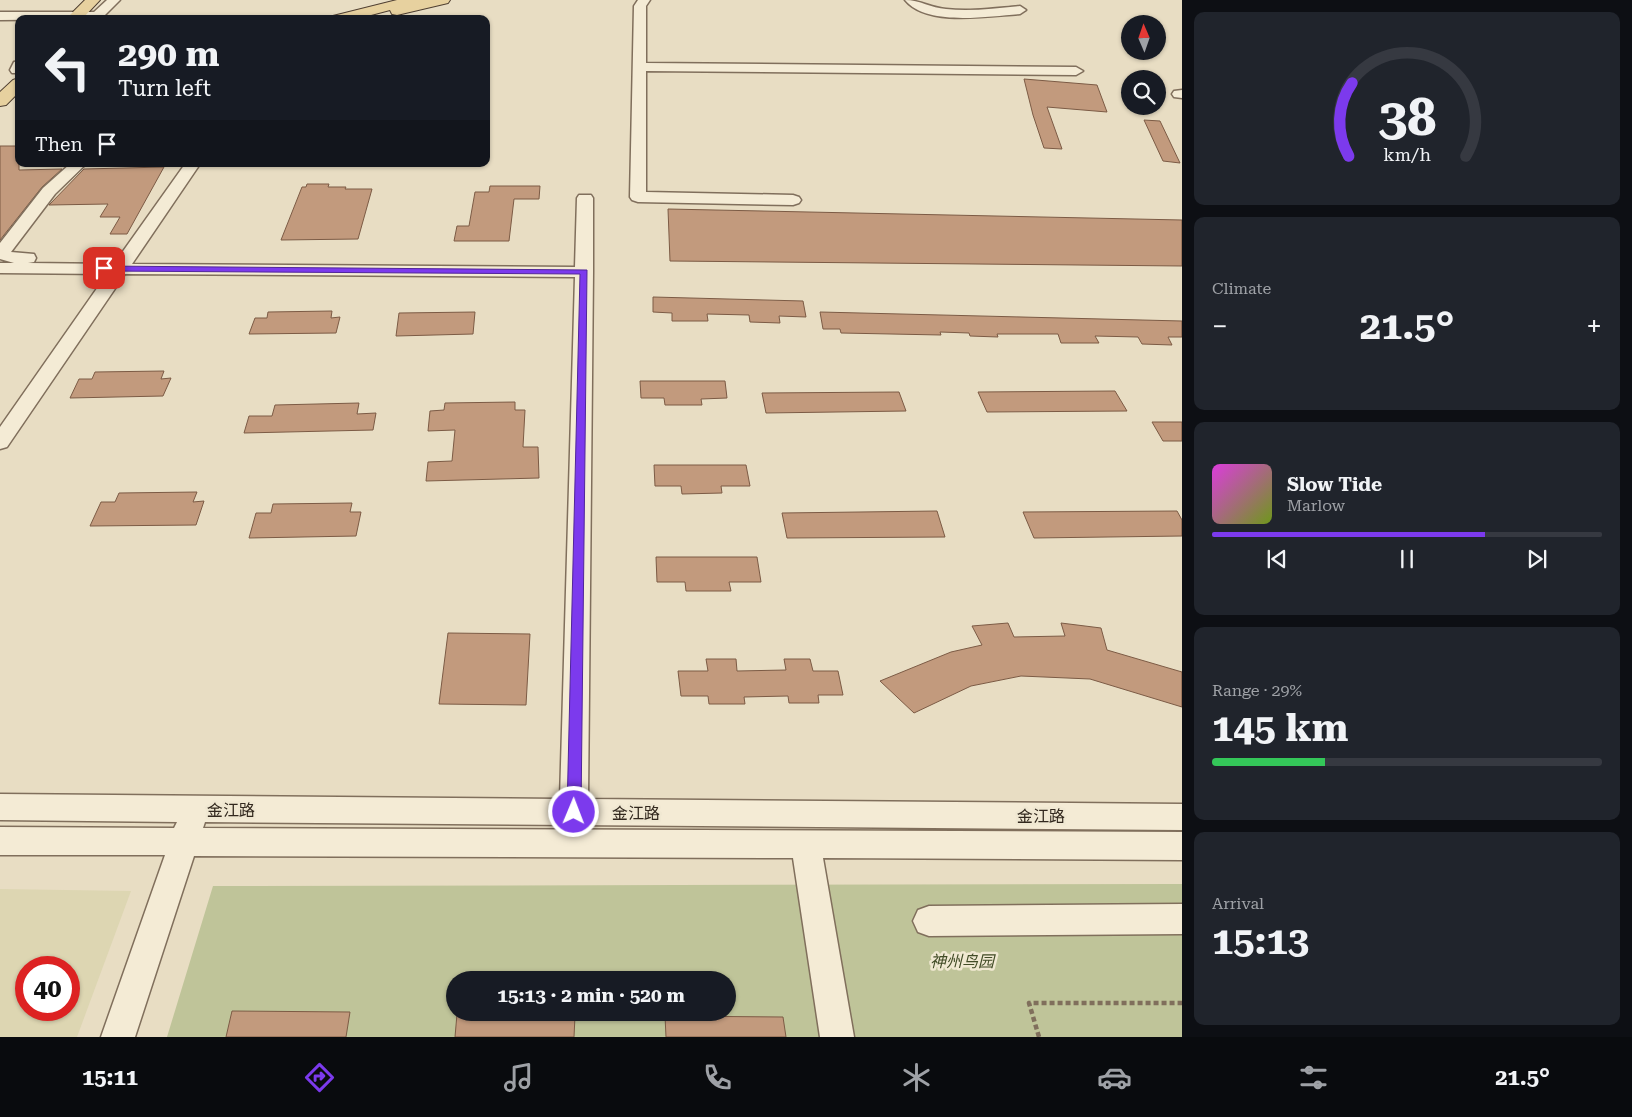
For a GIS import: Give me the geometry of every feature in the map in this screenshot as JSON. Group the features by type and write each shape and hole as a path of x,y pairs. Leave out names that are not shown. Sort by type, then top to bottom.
{"main road":[{"path":"82,15 93,0"},
{"path":"83,15 105,0"},
{"path":"354,15 414,0"},
{"path":"383,15 443,0"},
{"path":"6,97 15,78"}],"street":[{"path":"80,15 84,0"},
{"path":"84,15 114,0"},
{"path":"644,0 640,6 638,197 793,200"},
{"path":"912,0 923,8 937,12 1020,10"},
{"path":"0,16 15,16"},
{"path":"639,67 1076,71"},
{"path":"75,167 49,191 0,254 14,258 125,262 584,272"},
{"path":"0,442 190,167"},
{"path":"574,812 586,198"},
{"path":"0,268 125,262"},
{"name":"金江路","path":"0,807 574,812 1179,823"},
{"path":"118,1037 195,810"},
{"name":"金江路","path":"0,841 1182,846"},
{"path":"806,845 837,1037"},
{"path":"929,921 1182,919"}],"path":[{"path":"1039,1037 1029,1003 1182,1003"}],"shaded area":[{"path":"0,889 131,891 77,1037 0,1037"}],"green space":[{"name":"神州鸟园","path":"1182,884 1182,1037 167,1037 213,886"}],"building":[{"path":"1024,79 1097,85 1107,112 1047,107 1062,149 1044,148"},
{"path":"1144,120 1160,121 1180,163 1163,161"},
{"path":"0,146 15,146 15,167 19,167 19,170 62,169 42,187 0,240"},
{"path":"164,167 127,234 110,234 120,217 100,217 108,204 49,205 84,169"},
{"path":"307,184 329,184 328,187 346,187 345,189 372,189 358,239 281,240 302,187 306,187"},
{"path":"490,186 540,186 539,199 514,199 509,241 454,241 457,226 469,226 475,192 489,192"},
{"path":"668,209 1182,220 1182,266 670,261"},
{"path":"653,297 803,301 806,317 779,316 780,323 750,322 749,315 707,314 708,321 672,321 672,313 653,312"},
{"path":"332,311 331,318 340,317 336,333 249,334 255,318 267,318 268,312"},
{"path":"475,312 473,334 396,336 399,313"},
{"path":"820,312 1182,321 1182,337 1168,337 1172,345 1142,344 1138,337 1095,336 1099,343 1061,343 1058,334 997,334 998,337 940,332 941,335 841,333 840,329 823,329"},
{"path":"164,371 161,379 171,378 163,396 70,398 79,379 92,379 95,372"},
{"path":"640,381 725,381 727,398 701,399 702,405 665,405 664,398 641,398"},
{"path":"1115,391 1127,411 987,412 978,392"},
{"path":"899,392 906,411 766,413 762,393"},
{"path":"515,402 515,410 525,410 523,447 538,447 539,478 426,481 428,462 452,461 455,430 428,431 430,411 444,410 445,403"},
{"path":"359,403 357,414 376,413 373,430 244,433 249,416 272,416 275,405"},
{"path":"1152,422 1182,422 1182,441 1163,441"},
{"path":"654,465 746,465 750,486 721,486 722,493 682,494 681,486 655,486"},
{"path":"197,492 193,502 204,501 196,525 90,526 101,502 115,502 119,493"},
{"path":"352,503 350,512 361,512 356,536 249,538 256,513 271,513 273,504"},
{"path":"937,511 945,537 787,538 782,513"},
{"path":"1177,511 1182,520 1182,536 1034,538 1023,512"},
{"path":"656,557 757,557 761,582 729,582 731,591 686,591 685,582 657,582"},
{"path":"1008,623 1014,637 1065,636 1061,623 1101,628 1107,650 1182,672 1182,707 1090,679 1021,676 971,686 914,713 880,681 951,652 982,645 972,626"},
{"path":"448,633 530,634 526,705 439,704"},
{"path":"706,659 736,659 737,671 786,670 784,659 810,659 813,671 838,671 843,695 818,695 819,703 789,703 788,696 744,697 745,704 709,704 708,696 681,696 678,671 708,671"},
{"path":"232,1011 350,1012 346,1037 226,1037"},
{"path":"736,1017 783,1017 786,1037 666,1037 665,1021 736,1021"},
{"path":"456,1021 575,1021 574,1037 455,1037"}],"route":[{"path":"104,268 584,272 574,812"}]}
